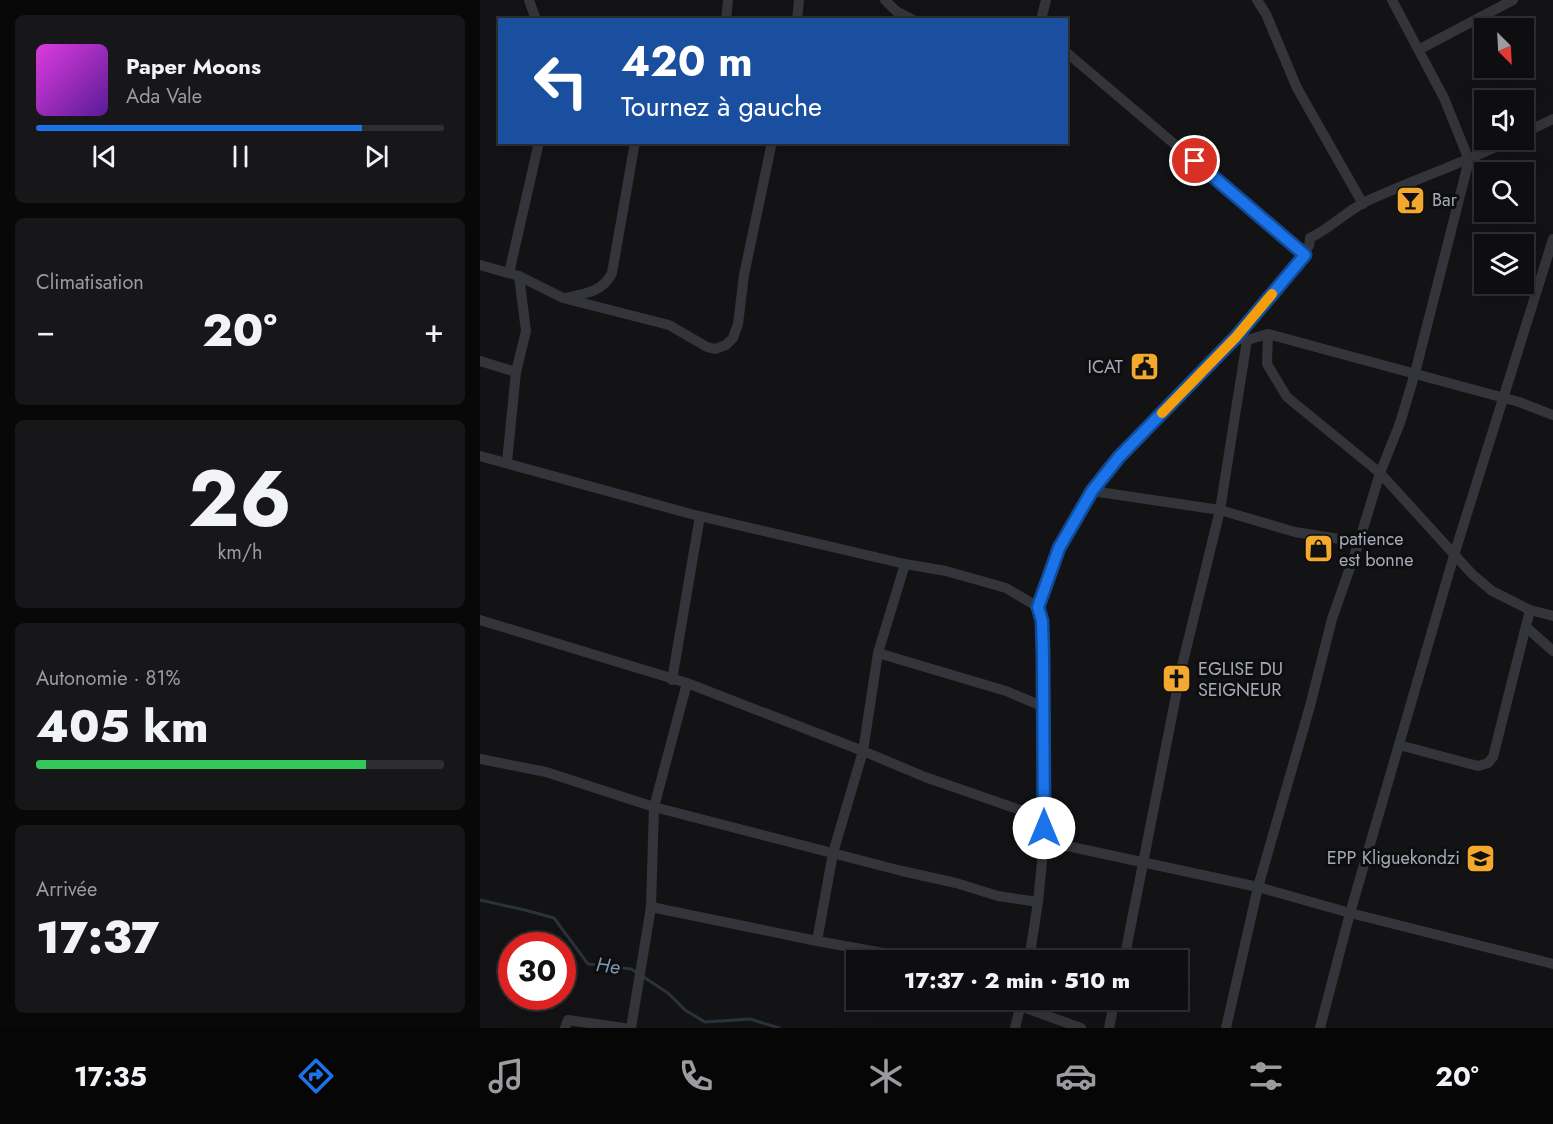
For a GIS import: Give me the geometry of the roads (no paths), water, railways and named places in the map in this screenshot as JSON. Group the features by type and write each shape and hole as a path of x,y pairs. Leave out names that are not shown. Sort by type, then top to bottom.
{"street":[{"path":"529,0 535,18"},
{"path":"726,18 728,0"},
{"path":"797,18 799,0"},
{"path":"885,0 896,11 909,18"},
{"path":"1042,18 1046,0"},
{"path":"1257,0 1266,14 1297,88 1363,204"},
{"path":"1226,1028 1258,887 1310,706 1332,619 1380,472 1400,423 1470,160 1444,98 1392,0"},
{"path":"1420,49 1513,0"},
{"path":"1068,54 1305,255"},
{"path":"1534,128 1553,119"},
{"path":"507,462 516,372 526,331 514,274 539,144"},
{"path":"563,298 592,292 610,279 635,144"},
{"path":"480,265 514,274 563,298 669,325 707,347 715,349 726,345 733,338 738,324 744,275 772,144"},
{"path":"1031,950 1044,841 1042,621 1038,607 1059,548 1092,491 1119,457 1241,339 1305,255 1304,251 1309,246 1310,238 1363,204 1490,150"},
{"path":"1320,1028 1350,913 1455,552 1553,239"},
{"path":"1241,339 1268,334 1519,402 1553,415"},
{"path":"1268,334 1267,364 1287,397 1380,472 1473,574 1492,591 1530,610 1553,616"},
{"path":"1126,950 1181,670 1220,510 1241,339"},
{"path":"480,361 516,372"},
{"path":"480,456 700,516 905,564 946,571 1006,588 1038,607"},
{"path":"1092,491 1220,510 1295,532 1359,542"},
{"path":"672,680 700,516"},
{"path":"817,940 833,852 863,751 878,653 905,564"},
{"path":"1399,745 1478,766 1488,764 1493,756 1530,610"},
{"path":"480,620 687,683 925,777 1020,810 1044,815"},
{"path":"1526,627 1553,651"},
{"path":"878,653 1006,691 1044,707"},
{"path":"631,1028 651,907 654,807 687,683"},
{"path":"480,759 546,772 654,807 998,896 1038,902"},
{"path":"1044,841 1258,887 1350,913 1553,964"},
{"path":"651,907 870,950"},
{"path":"1015,1028 1019,1010"},
{"path":"1038,1010 1081,1028"},
{"path":"1109,1028 1113,1010"},
{"path":"565,1028 568,1020 624,1028"}],"waterway":[{"name":"He","path":"480,900 554,918 588,964 631,969 636,972"},
{"name":"He","path":"642,976 668,993 685,1010 705,1022 750,1019 779,1028"}],"place":[{"name":"Bar","path":"1411,200"},
{"name":"ICAT","path":"1144,367"},
{"name":"patience est bonne","path":"1318,549"},
{"name":"EGLISE DU SEIGNEUR","path":"1177,679"},
{"name":"EPP Kliguekondzi","path":"1481,858"}]}
